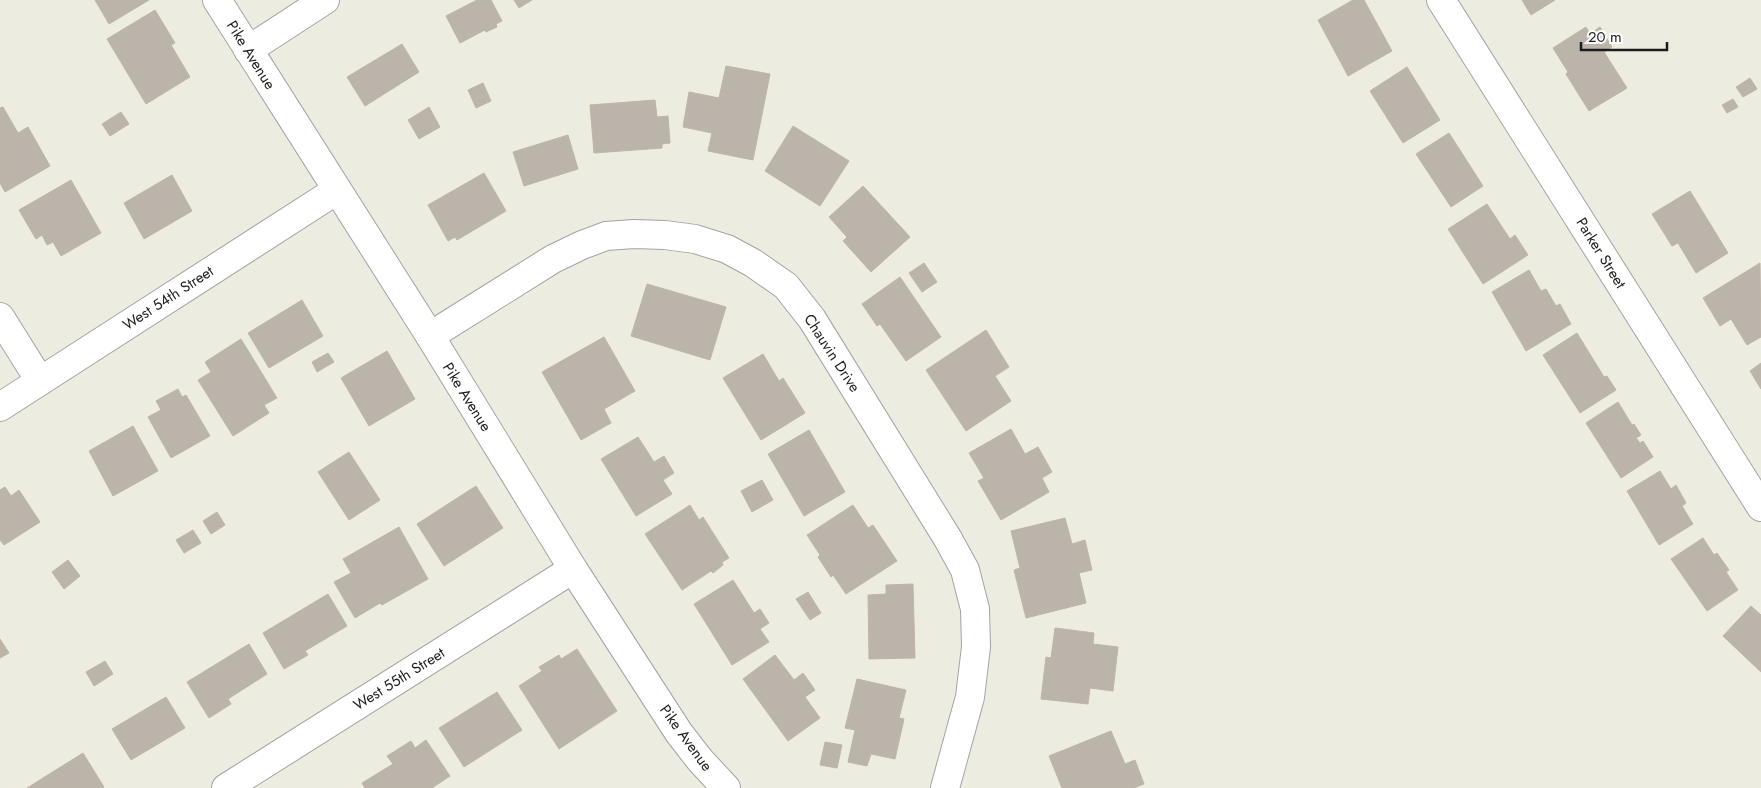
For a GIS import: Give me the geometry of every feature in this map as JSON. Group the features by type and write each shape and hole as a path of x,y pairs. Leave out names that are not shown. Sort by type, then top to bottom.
{"street":[{"name":"Pike Avenue","path":"217,0 430,336 573,569 679,733 700,760 726,788"},
{"path":"248,50 325,0"},
{"name":"Parker Street","path":"1441,0 1761,507"},
{"name":"West 54th Street","path":"0,407 337,190"},
{"name":"Chauvin Drive","path":"430,336 553,259 606,236 634,234 665,235 695,239 727,249 753,262 786,286 812,319 965,570 975,609 976,647 970,697 945,788"},
{"path":"0,317 40,381"},
{"name":"West 55th Street","path":"226,788 573,569"}],"building":[{"path":"95,0 149,0 109,24"},
{"path":"477,0 491,0 502,21 496,24 497,27 486,32 485,30 460,43 446,16"},
{"path":"514,0 532,0 519,8"},
{"path":"1353,0 1364,0 1392,51 1348,76 1318,20"},
{"path":"1522,0 1555,0 1531,15"},
{"path":"155,10 175,43 171,45 190,77 146,104 107,39"},
{"path":"1586,27 1590,34 1600,27 1612,47 1604,52 1627,88 1589,111 1566,74 1568,72 1553,48"},
{"path":"402,44 419,72 365,106 347,77"},
{"path":"726,66 770,74 753,160 708,151 712,133 683,127 689,92 719,98"},
{"path":"1407,67 1440,120 1403,143 1370,91"},
{"path":"1750,78 1757,89 1743,97 1736,87"},
{"path":"483,83 491,101 476,108 468,90"},
{"path":"1733,99 1738,107 1727,113 1722,105"},
{"path":"655,100 657,117 668,116 670,143 662,144 662,148 594,153 590,105"},
{"path":"3,107 18,133 28,127 50,166 5,192 0,183 0,108"},
{"path":"429,107 440,127 419,139 408,120"},
{"path":"121,112 129,124 110,136 102,124"},
{"path":"793,126 849,161 820,206 765,171"},
{"path":"1449,133 1483,186 1451,207 1416,154"},
{"path":"568,135 578,169 524,186 513,152"},
{"path":"484,173 506,211 457,240 455,237 448,241 428,205"},
{"path":"172,175 192,211 144,239 124,203"},
{"path":"71,180 101,233 61,256 53,242 47,245 42,235 36,239 19,210"},
{"path":"863,186 910,237 871,272 843,241 847,237 829,217"},
{"path":"1690,191 1728,253 1696,273 1678,243 1672,246 1652,214"},
{"path":"1487,204 1510,239 1515,235 1528,255 1483,284 1448,229"},
{"path":"924,263 937,282 922,292 909,273"},
{"path":"1760,263 1761,337 1747,345 1731,319 1720,326 1703,298"},
{"path":"1529,270 1541,291 1546,289 1556,306 1560,304 1571,324 1526,351 1492,292"},
{"path":"900,277 941,337 906,361 880,324 877,326 862,304"},
{"path":"647,284 726,307 710,360 631,336"},
{"path":"302,300 323,336 269,368 248,333"},
{"path":"986,330 1009,367 995,376 1011,401 966,431 926,370"},
{"path":"1577,333 1604,377 1607,376 1616,390 1580,413 1543,355"},
{"path":"604,337 635,391 604,409 611,423 581,440 542,372"},
{"path":"241,339 277,398 264,405 269,413 233,436 198,380 211,372 205,362"},
{"path":"387,351 415,399 369,426 341,378"},
{"path":"328,353 334,362 317,372 312,362"},
{"path":"763,354 779,381 783,378 805,413 761,440 723,378"},
{"path":"1761,363 1761,389 1750,371"},
{"path":"178,389 182,397 186,395 210,436 171,458 148,417 161,410 156,401"},
{"path":"1618,402 1632,425 1634,424 1641,435 1636,438 1640,443 1643,441 1653,457 1621,478 1586,423"},
{"path":"133,426 158,471 113,496 89,451"},
{"path":"1011,429 1025,454 1038,447 1052,472 1042,478 1049,492 1001,520 978,481 984,478 969,453"},
{"path":"809,430 845,492 804,516 768,454"},
{"path":"638,437 654,462 664,456 674,473 663,480 672,494 636,516 601,459"},
{"path":"349,452 380,500 349,520 318,472"},
{"path":"1660,471 1671,489 1676,485 1686,503 1682,506 1693,524 1659,545 1627,491"},
{"path":"762,480 773,500 752,512 741,491"},
{"path":"476,486 503,528 444,566 417,524"},
{"path":"5,487 11,496 19,490 40,522 4,545 0,540 0,490"},
{"path":"690,505 699,520 703,517 729,558 722,562 723,565 713,573 711,571 682,590 645,534"},
{"path":"853,505 868,528 873,525 897,561 846,594 833,575 831,577 807,535"},
{"path":"217,512 225,525 211,534 203,521"},
{"path":"1065,518 1072,544 1085,540 1092,570 1079,573 1086,603 1026,618 1014,570 1020,568 1011,531"},
{"path":"399,527 428,579 355,618 334,582 351,573 343,559"},
{"path":"193,530 201,543 184,553 176,540"},
{"path":"1703,538 1714,555 1717,553 1729,570 1726,572 1738,590 1707,611 1671,559"},
{"path":"68,560 80,576 64,589 52,572"},
{"path":"733,580 754,613 760,609 769,623 760,629 769,642 732,665 694,604"},
{"path":"913,584 915,658 869,659 868,595 886,594 886,585"},
{"path":"808,592 821,613 810,620 796,599"},
{"path":"328,594 347,626 305,651 308,655 284,669 263,633"},
{"path":"1751,606 1761,615 1761,672 1723,636"},
{"path":"1055,628 1094,633 1093,644 1118,647 1113,691 1090,688 1088,704 1041,699 1046,657 1051,658"},
{"path":"0,639 9,653 0,658"},
{"path":"249,644 267,674 228,699 231,704 209,718 187,682"},
{"path":"577,649 617,711 559,749 519,686 542,671 539,667 559,655 561,659"},
{"path":"775,655 794,680 803,673 815,690 805,697 820,718 788,741 743,679"},
{"path":"105,661 113,674 94,686 86,672"},
{"path":"857,679 906,690 899,718 904,719 895,759 871,754 867,766 848,762 855,730 845,728"},
{"path":"497,692 522,730 464,767 439,728"},
{"path":"166,697 185,728 131,760 112,729"},
{"path":"1111,731 1125,764 1135,760 1144,784 1134,788 1062,788 1049,756"},
{"path":"426,740 450,776 432,788 365,788 362,783 393,764 387,756 411,741 415,748"},
{"path":"825,742 842,745 837,768 820,765"},
{"path":"83,753 104,787 27,788"}]}
